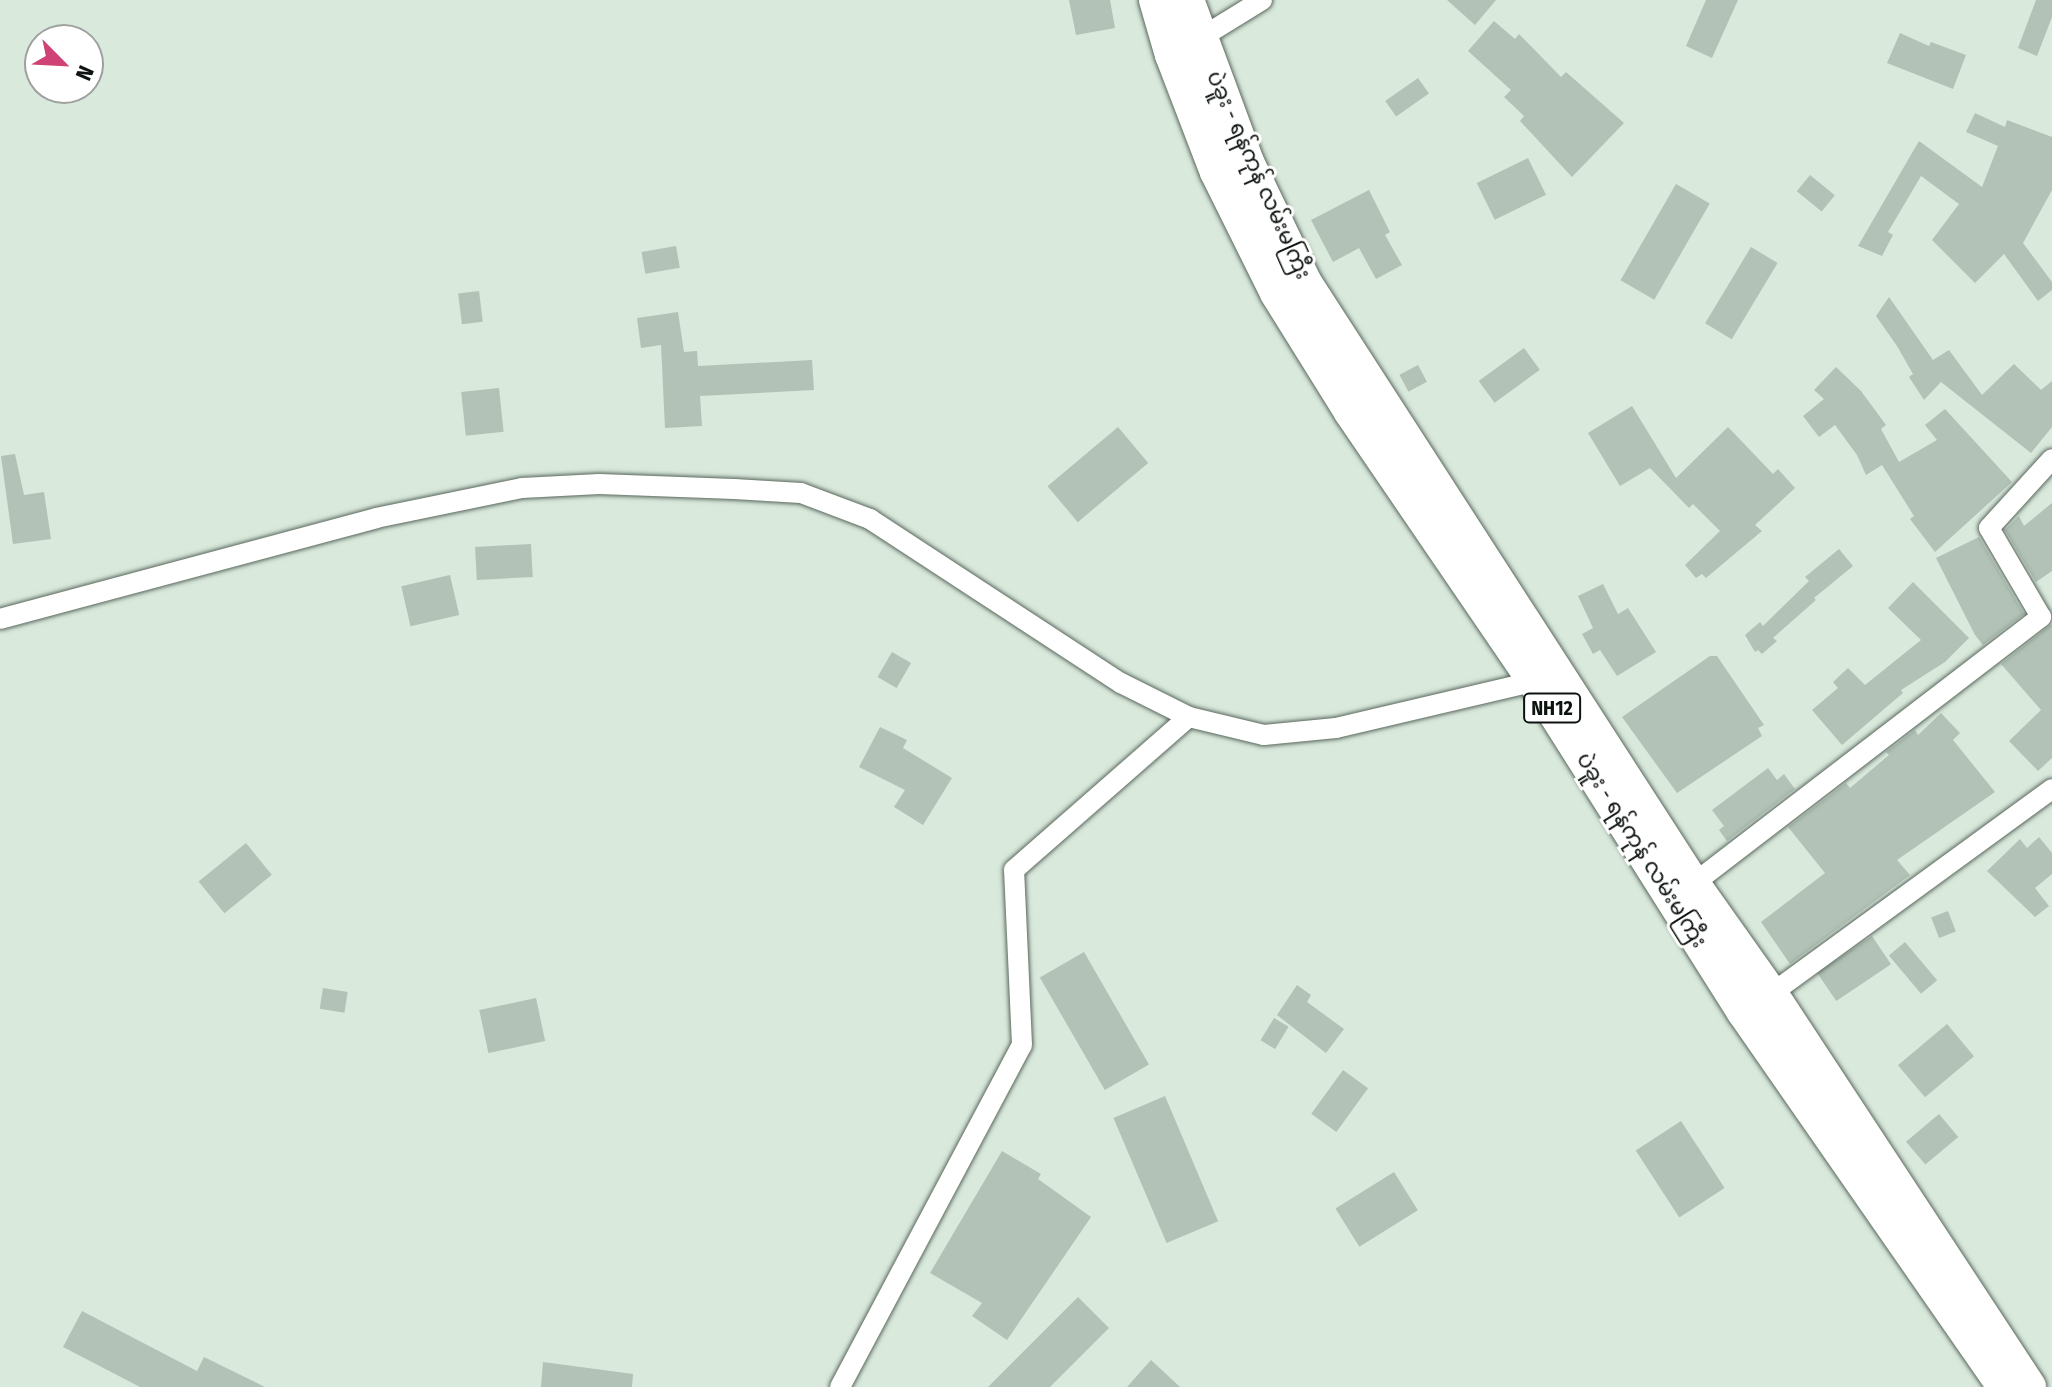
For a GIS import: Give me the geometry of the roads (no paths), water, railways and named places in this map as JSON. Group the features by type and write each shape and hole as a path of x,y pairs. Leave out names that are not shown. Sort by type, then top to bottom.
{"highway":[{"name":"ပဲခူး - ရန်ကုန် လမ်းမကြီး","path":"1156,0 1186,47"},
{"name":"ပဲခူး - ရန်ကုန် လမ်းမကြီး","path":"1187,0 1186,47 1217,172 1277,293 1351,412 1546,676 1693,884 1757,1003 2029,1387"},
{"name":"ပဲခူး - ရန်ကုန် လမ်းမကြီး","path":"1546,676 2005,1387"}],"street":[{"path":"1186,47 1262,0"},
{"path":"1693,884 2041,617 1989,528 2052,459"},
{"path":"0,619 376,518 522,488 599,484 801,493 870,519 1121,683 1189,717 1264,735 1336,728 1546,676"},
{"path":"840,1387 1022,1045 1014,870 1189,717"},
{"path":"1757,1003 2052,789"}]}
